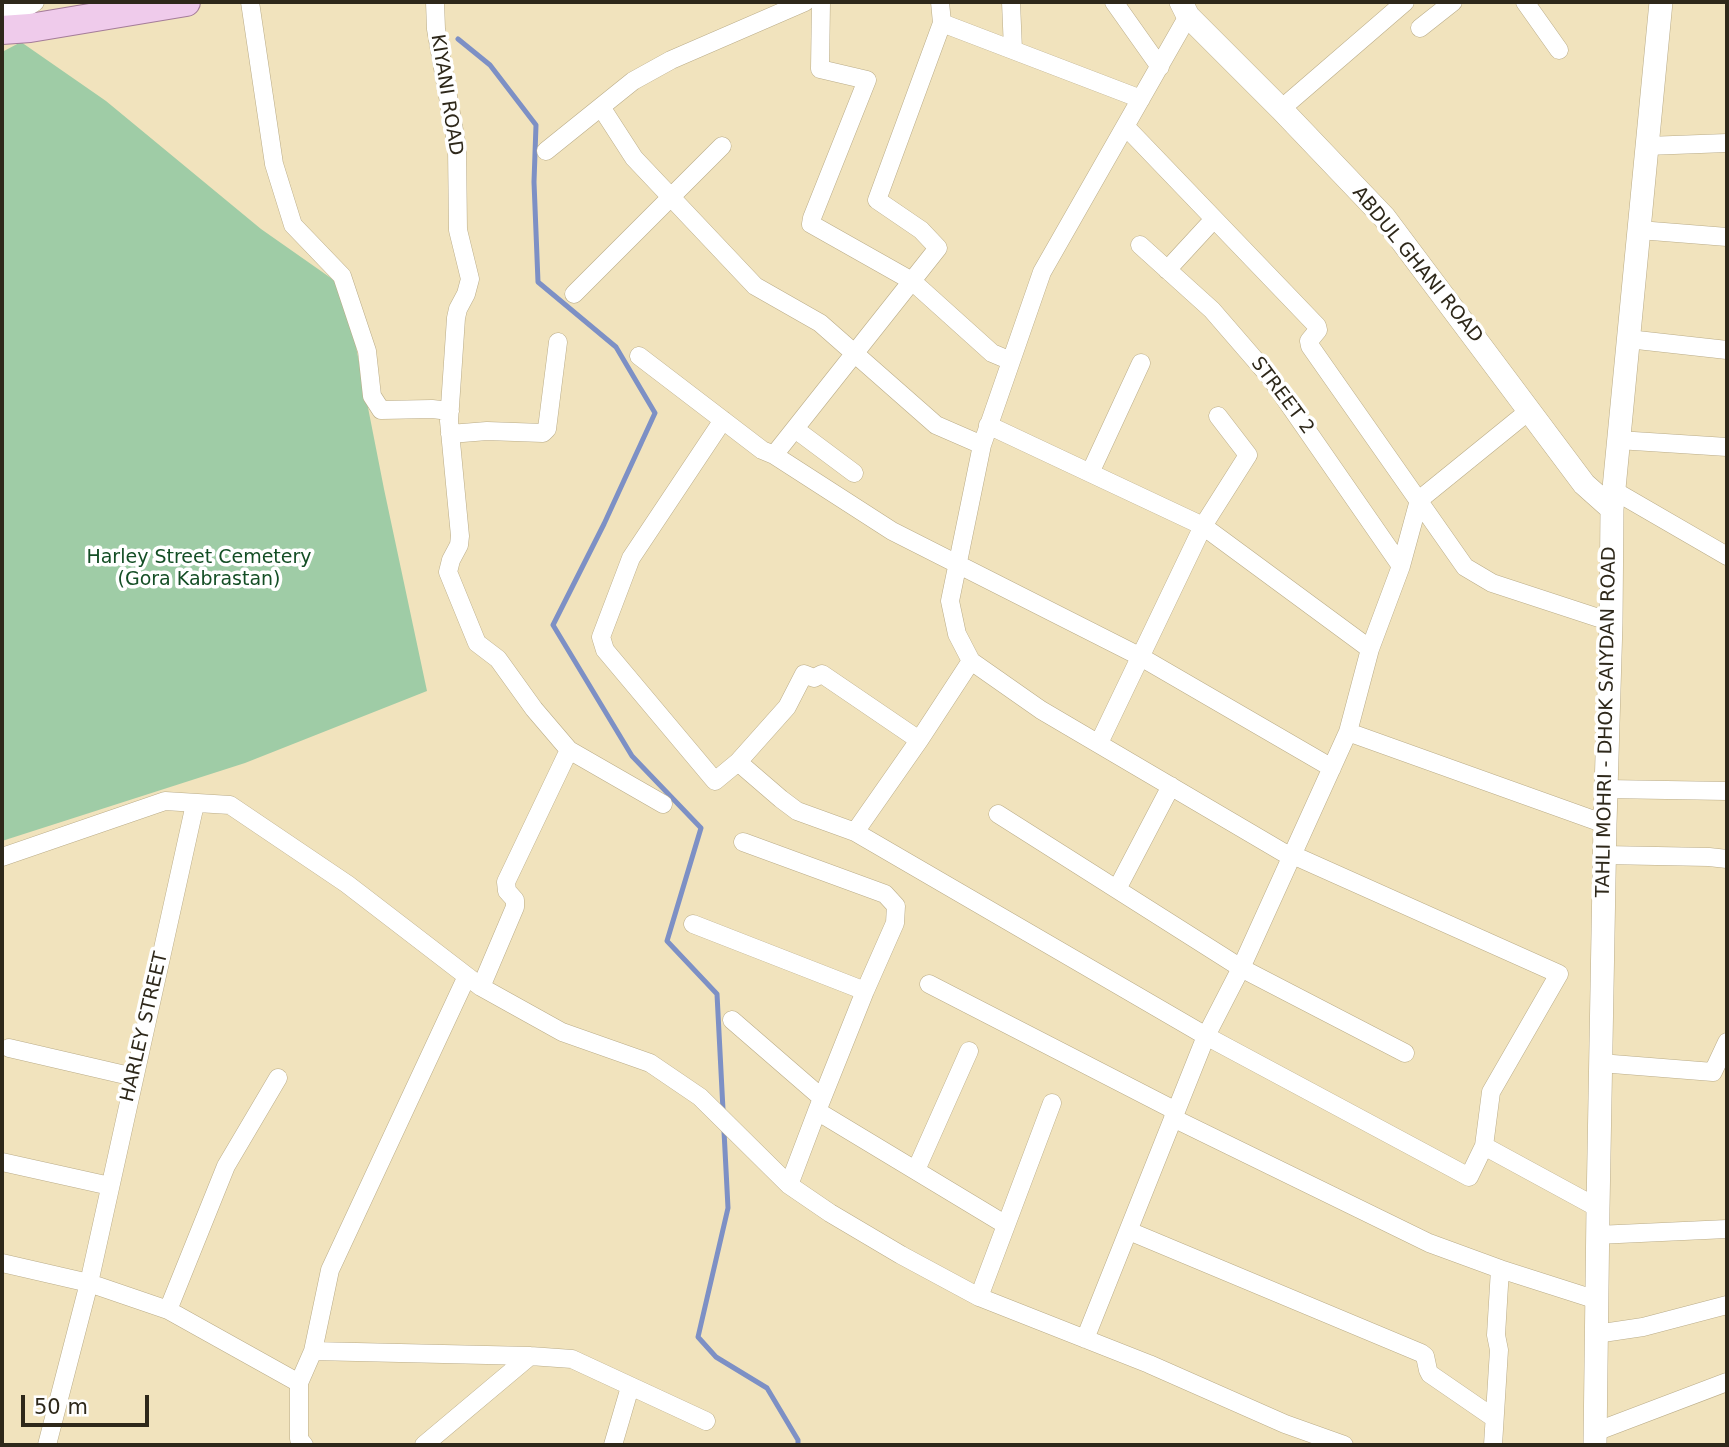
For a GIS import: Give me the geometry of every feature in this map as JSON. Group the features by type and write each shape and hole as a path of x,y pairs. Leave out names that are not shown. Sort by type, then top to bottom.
{"main road":[{"path":"2,30 30,28 186,2"}],"street":[{"path":"2,7 27,7 35,2"},
{"path":"250,2 274,164 293,225 342,276 367,351 372,396 381,410 450,411"},
{"name":"KIYANI ROAD","path":"435,2 436,29 457,147 458,230 470,279 456,318 450,434 460,536 448,572 477,643 498,659 534,709 569,750 663,804"},
{"path":"546,151 633,81 671,60 805,2"},
{"path":"821,2 820,69 867,80 811,224 912,281 992,353 1011,361"},
{"path":"774,456 938,248 921,230 877,200 942,23 940,2"},
{"path":"1011,2 1013,50"},
{"path":"1114,2 1160,67"},
{"path":"1281,108 1405,2"},
{"path":"1420,28 1452,2"},
{"path":"1525,2 1559,50"},
{"name":"TAHLI MOHRI - DHOK SAIYDAN ROAD","path":"1595,1438 1612,499 1661,2"},
{"path":"738,761 797,811 855,832 1206,1036 1469,1177 1484,1146 1491,1092 1559,974 1295,856 1291,857 1041,710 971,661 957,634 950,601 982,445 1042,272 1160,67 1184,9"},
{"name":"ABDUL GHANI ROAD","path":"1184,9 1384,217 1584,484 1612,499"},
{"path":"942,23 1141,99"},
{"path":"601,107 634,158 755,286 820,323 936,425 982,445"},
{"path":"1125,127 1317,326 1318,330 1309,341 1310,346 1465,567 1492,583 1611,622"},
{"path":"1647,146 1727,143"},
{"path":"574,294 722,146"},
{"path":"1167,270 1214,219"},
{"path":"1639,230 1727,237"},
{"name":"STREET 2","path":"1140,245 1212,310 1270,377 1401,566"},
{"path":"1628,339 1727,350"},
{"path":"450,434 487,430 543,433 547,429 558,342"},
{"path":"639,356 762,450 892,531 1139,656 1332,768"},
{"path":"1090,473 1141,363"},
{"path":"1085,1339 1206,1036 1241,968 1348,732 1370,649 1401,566 1419,500 1530,410"},
{"path":"1099,743 1203,526 1248,455 1218,416"},
{"path":"723,420 631,558 601,637 605,650 715,781 738,761 787,707 804,674 814,678 822,674 919,740"},
{"path":"988,425 1203,526 1370,649"},
{"path":"796,429 854,473"},
{"path":"1618,440 1727,447"},
{"path":"1612,499 1727,556"},
{"path":"855,832 971,661"},
{"path":"1348,732 1605,824"},
{"path":"304,1445 299,1439 299,1383 313,1350 330,1270 474,982 515,907 515,900 507,891 506,882 569,750"},
{"path":"1116,889 1171,786"},
{"path":"1606,789 1727,791"},
{"path":"2,857 166,802 230,805 347,884 474,982 562,1032 650,1063 700,1097 789,1185 901,1255 979,1297 1149,1364 1333,1443"},
{"name":"HARLEY STREET","path":"47,1445 89,1283 195,804"},
{"path":"998,814 1241,968 1405,1053"},
{"path":"743,842 885,894 896,906 895,923 865,991 789,1185"},
{"path":"1604,855 1727,859"},
{"path":"692,924 865,991"},
{"path":"929,984 1175,1115 1429,1243 1597,1300"},
{"path":"732,1020 820,1104 916,1170 1006,1224"},
{"path":"1600,1063 1713,1072 1727,1042"},
{"path":"9,1048 134,1077"},
{"path":"916,1170 969,1051"},
{"path":"168,1310 226,1166 278,1078"},
{"path":"979,1297 1052,1103"},
{"path":"1484,1146 1598,1208"},
{"path":"2,1162 110,1186"},
{"path":"1597,1236 1727,1229"},
{"path":"1129,1231 1421,1353 1425,1356 1430,1374 1494,1418"},
{"path":"2,1263 89,1283 168,1310 299,1383"},
{"path":"1493,1445 1499,1350 1496,1335 1500,1269"},
{"path":"1596,1334 1643,1327 1727,1305"},
{"path":"313,1350 572,1359 706,1421"},
{"path":"424,1445 530,1356"},
{"path":"1595,1438 1727,1382"},
{"path":"613,1445 629,1387"}],"green space":[{"name":"Harley Street Cemetery (Gora Kabrastan)","path":"21,42 106,101 261,229 338,283 350,316 427,691 245,763 2,841 2,52"}],"waterway":[{"path":"458,39 490,65 536,125 534,182 538,282 616,347 655,413 604,524 553,625 632,756 701,828 667,941 717,994 723,1110"},
{"path":"724,1131 728,1208 698,1337 716,1357 767,1388 798,1440 798,1445"}]}
